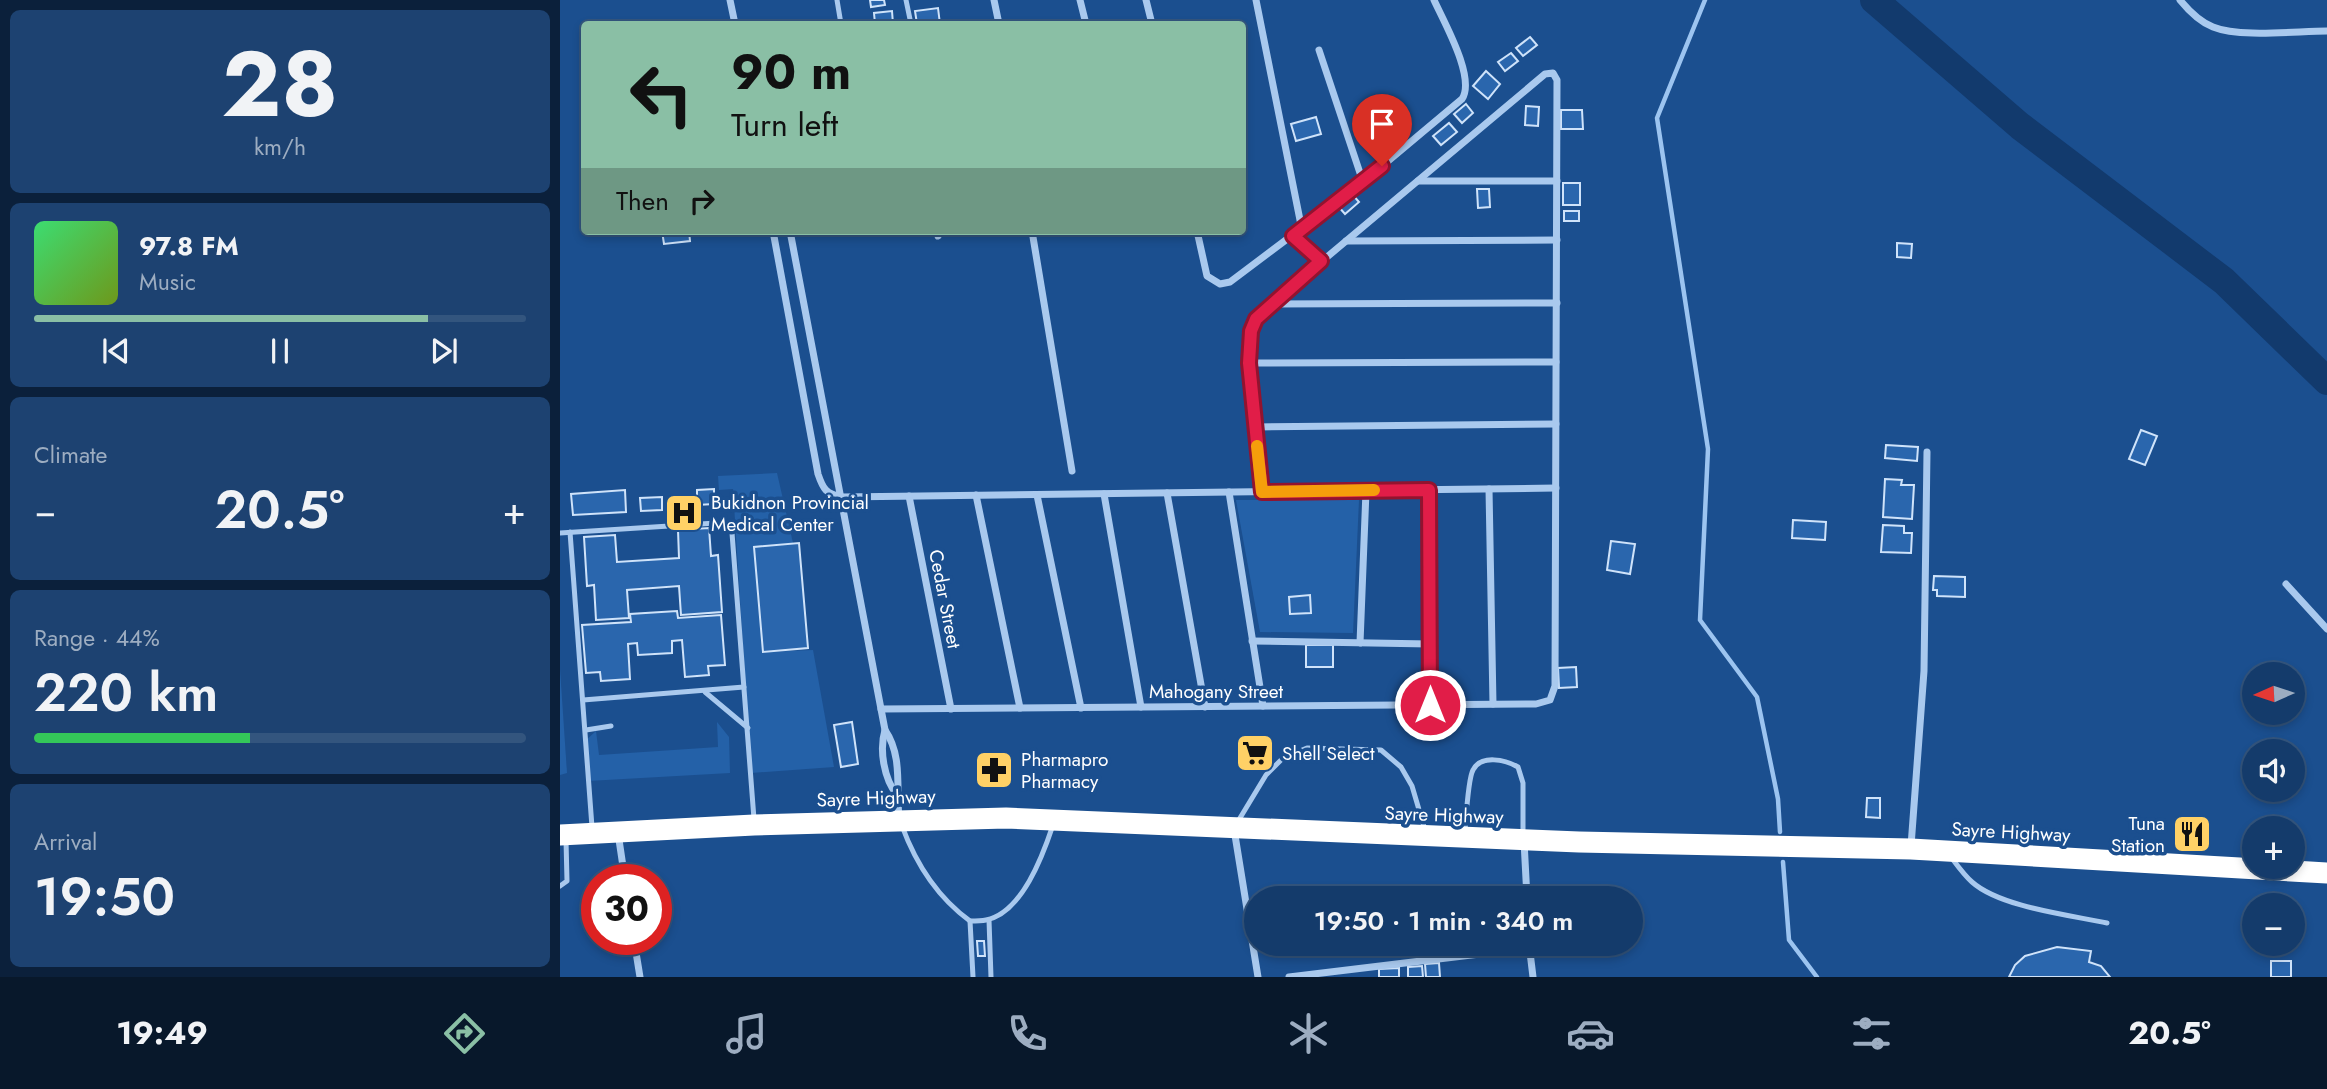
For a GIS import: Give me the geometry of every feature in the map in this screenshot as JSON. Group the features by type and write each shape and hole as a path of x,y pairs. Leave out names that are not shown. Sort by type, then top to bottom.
{"highway":[{"name":"Sayre Highway","path":"563,835 754,825 1006,818 1426,837 1911,849 2327,873"}],"street":[{"path":"730,0 734,21"},
{"path":"994,0 998,21"},
{"path":"1080,0 1085,21"},
{"path":"1146,0 1151,21"},
{"path":"1256,0 1301,230"},
{"path":"1198,235 1207,275 1220,284 1230,282 1363,182 1465,94 1464,70 1434,0"},
{"path":"2180,0 2192,13 2213,27 2234,32 2327,31"},
{"path":"1319,50 1363,182"},
{"path":"774,235 818,474 827,492 842,497 1366,491 1556,488 1555,75 1548,73 1321,261 1256,319 1251,331 1249,363 1262,492"},
{"path":"1417,181 1557,181"},
{"path":"791,235 885,730 881,743 889,786 897,795 900,820"},
{"path":"1033,235 1072,471"},
{"path":"1293,236 1321,261"},
{"path":"1346,241 1557,240"},
{"path":"1271,304 1556,303"},
{"path":"1249,363 1556,362"},
{"path":"1256,427 1556,424"},
{"path":"1911,849 1924,671 1927,452"},
{"name":"Mahogany Street","path":"881,709 1536,704 1550,699 1555,686 1556,488"},
{"path":"1489,489 1493,704"},
{"path":"1429,490 1430,705"},
{"path":"1360,643 1366,491"},
{"path":"1229,492 1263,706"},
{"path":"1167,493 1205,706"},
{"path":"1104,494 1141,707"},
{"path":"976,495 1020,708"},
{"path":"1037,495 1081,708"},
{"name":"Cedar Street","path":"909,496 951,709"},
{"path":"2286,584 2327,629"},
{"path":"1252,640 1430,644"},
{"path":"1234,828 1258,977"},
{"path":"618,832 623,864"},
{"path":"1524,840 1526,886"},
{"path":"636,955 640,977"},
{"path":"1289,977 1452,956"},
{"path":"1530,956 1533,977"}],"lane":[{"path":"837,0 840,21"},
{"path":"906,0 910,21"},
{"path":"560,533 716,523 729,529 733,540 754,825"},
{"path":"570,532 593,834"},
{"path":"583,700 744,687"},
{"path":"705,692 748,729"},
{"path":"586,730 611,726"},
{"path":"1234,828 1266,775 1283,758 1307,748 1381,750 1401,767 1412,786 1426,837"},
{"path":"1464,838 1472,771 1481,762 1491,760 1510,762 1518,767 1523,783 1524,840"},
{"path":"900,820 911,850 940,896 970,921 989,920 1016,899 1030,882 1042,858 1055,820"},
{"path":"560,886 567,881 563,835"},
{"path":"1947,851 1971,881 1989,894 2011,902 2107,923"},
{"path":"989,920 992,977"},
{"path":"970,921 973,977"}],"shaded area":[{"path":"777,473 793,543 754,547 763,652 813,650 834,767 751,773 733,489 719,490 718,476"},
{"path":"1236,500 1359,500 1353,633 1260,632"},
{"path":"560,669 567,773 560,775"},
{"path":"717,722 729,737 730,773 588,781 584,742 596,731 599,755 718,747"}],"building":[{"path":"870,0 884,0 885,5 871,7"},
{"path":"938,8 940,21 917,21 915,11"},
{"path":"892,11 893,21 875,21 874,13"},
{"path":"1530,37 1537,45 1523,56 1516,48"},
{"path":"1511,53 1518,61 1505,71 1498,62"},
{"path":"1486,71 1500,84 1488,99 1473,86"},
{"path":"1466,104 1473,113 1462,123 1454,114"},
{"path":"1526,106 1539,107 1538,126 1525,125"},
{"path":"1561,110 1582,110 1583,129 1561,129"},
{"path":"1316,117 1321,134 1296,141 1291,124"},
{"path":"1449,123 1457,132 1441,145 1433,136"},
{"path":"1563,183 1580,183 1580,205 1563,205"},
{"path":"1477,189 1489,189 1490,207 1478,208"},
{"path":"1352,194 1359,202 1345,214 1338,206"},
{"path":"1564,211 1579,211 1579,221 1564,221"},
{"path":"663,235 689,235 690,241 664,244"},
{"path":"1897,243 1912,244 1911,258 1897,257"},
{"path":"2141,430 2157,436 2145,465 2129,459"},
{"path":"1886,445 1918,447 1917,461 1885,458"},
{"path":"1885,479 1902,480 1901,485 1914,485 1912,519 1883,517"},
{"path":"714,489 714,504 697,505 697,490"},
{"path":"625,490 626,512 573,515 571,494"},
{"path":"662,497 662,510 641,511 640,498"},
{"path":"1793,520 1826,522 1825,540 1792,538"},
{"path":"1883,525 1904,526 1904,533 1912,533 1911,553 1881,552"},
{"path":"709,528 711,556 718,555 722,612 681,615 679,586 627,590 629,618 596,620 594,585 587,586 584,537 615,535 617,562 679,558 678,530"},
{"path":"1611,541 1635,544 1630,574 1607,570"},
{"path":"799,543 808,648 763,652 754,547"},
{"path":"1934,576 1965,577 1965,597 1937,596 1937,590 1933,590"},
{"path":"1310,595 1311,613 1290,614 1289,597"},
{"path":"677,611 678,618 721,615 725,665 708,666 709,675 685,677 682,640 672,641 672,653 638,655 637,643 628,644 630,679 601,681 600,672 586,673 582,625 631,622 630,614"},
{"path":"1306,645 1333,645 1333,667 1306,667"},
{"path":"1576,667 1577,687 1559,688 1558,668"},
{"path":"852,722 858,764 841,767 834,725"},
{"path":"1867,798 1880,798 1880,818 1866,817"},
{"path":"977,941 984,941 985,956 978,956"},
{"path":"2057,947 2091,951 2089,962 2101,966 2110,977 2009,977 2015,965 2025,956"},
{"path":"2271,961 2291,961 2291,977 2271,977"},
{"path":"1439,963 1440,977 1426,977 1425,964"},
{"path":"1422,966 1423,977 1408,977 1408,967"},
{"path":"1399,968 1399,977 1379,977 1379,969"}],"waterway":[{"path":"1705,0 1657,118 1708,449 1700,620 1757,697 1778,799 1780,832"},
{"path":"1874,0 2020,126 2224,281 2327,381"},
{"path":"1783,862 1789,940 1817,977"}],"slow traffic":[{"path":"1257,446 1262,492 1374,490"}],"place":[{"name":"Bukidnon Provincial Medical Center","path":"684,513"},
{"name":"Shell Select","path":"1255,753"},
{"name":"Pharmapro Pharmacy","path":"994,770"},
{"name":"Tuna Station","path":"2192,834"}],"route":[{"path":"1382,166 1293,236 1321,261 1256,319 1251,331 1249,363 1262,492 1429,490 1430,705"}]}
